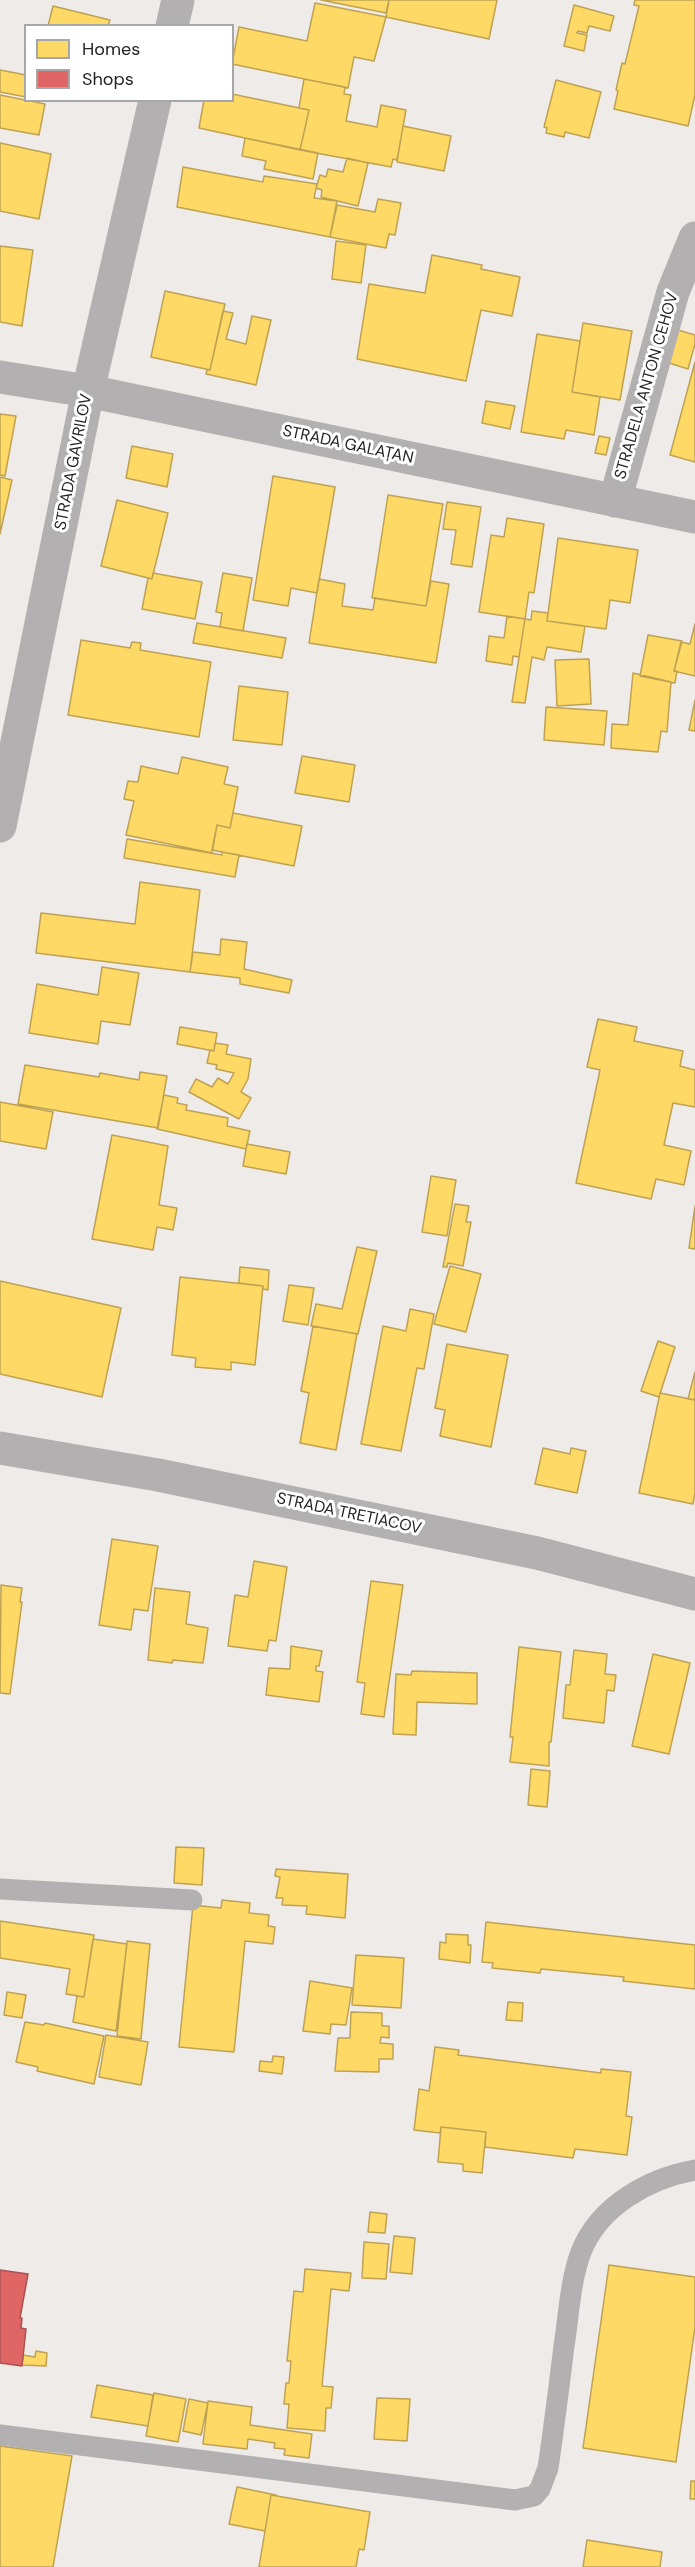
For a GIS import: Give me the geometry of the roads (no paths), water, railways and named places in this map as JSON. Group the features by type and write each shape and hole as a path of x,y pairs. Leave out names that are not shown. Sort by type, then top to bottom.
{"street":[{"path":"172,24 178,0"},
{"name":"STRADA GAVRILOV","path":"0,826 88,391 155,102"},
{"name":"STRADELA ANTON CEHOV","path":"615,501 673,292 695,238"},
{"name":"STRADA GALAȚAN","path":"0,377 88,391 695,517"},
{"name":"STRADA TRETIACOV","path":"0,1448 170,1478 537,1553 695,1594"}],"lane":[{"path":"0,1889 192,1900"},
{"path":"0,2435 515,2499 534,2496 540,2489 548,2468 573,2285 582,2251 599,2222 620,2202 650,2184 677,2173 695,2170"}]}
